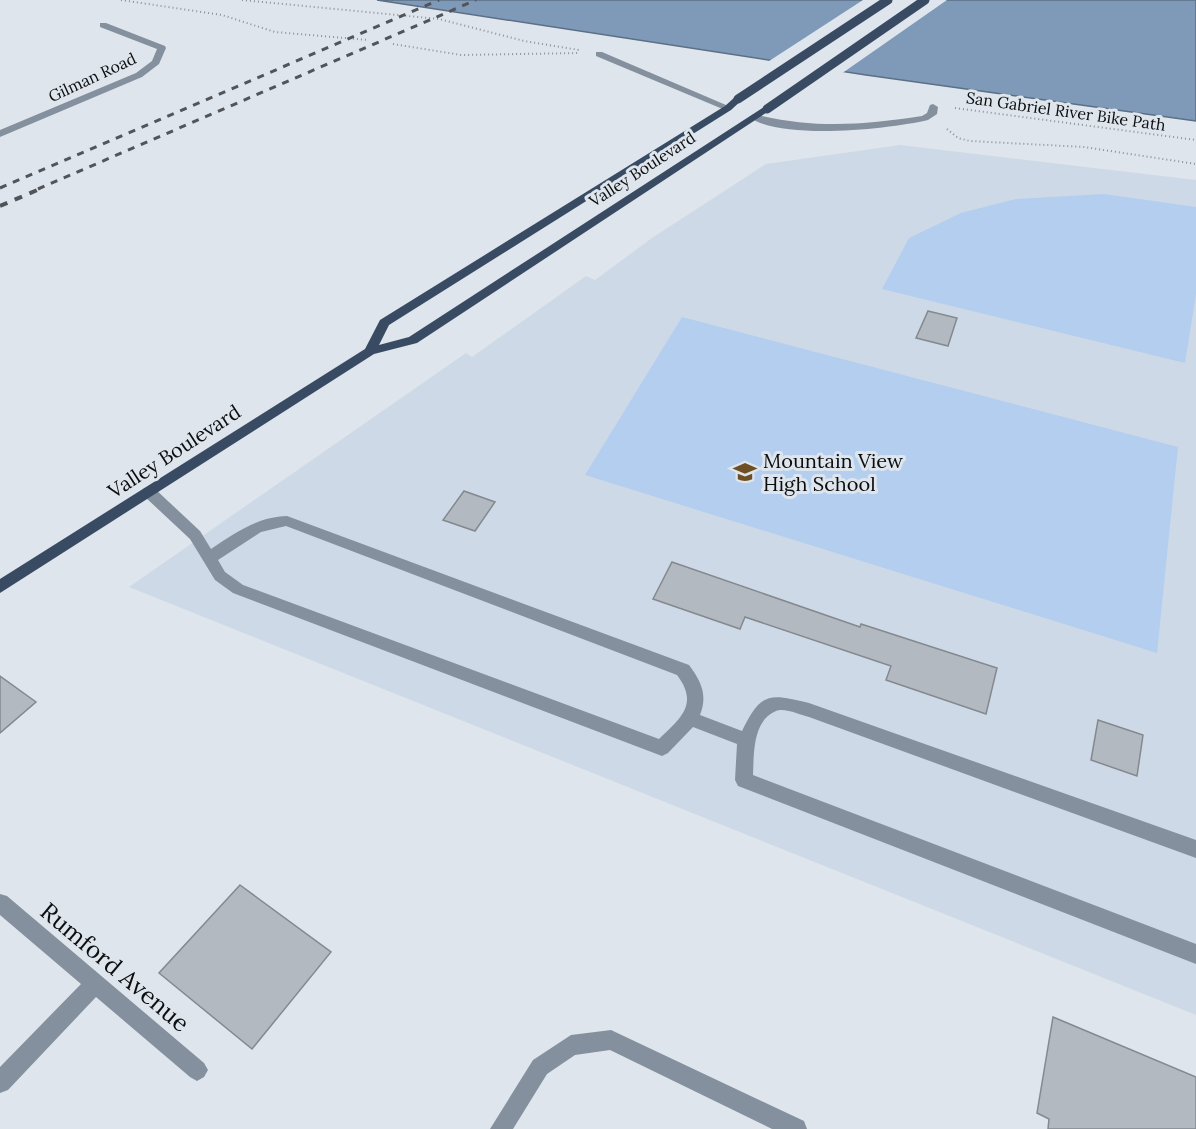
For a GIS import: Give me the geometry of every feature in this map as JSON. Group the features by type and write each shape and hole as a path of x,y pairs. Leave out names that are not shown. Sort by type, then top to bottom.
{"main road":[{"name":"Valley Boulevard","path":"370,351 384,323 728,108 738,99 888,0"},
{"name":"Valley Boulevard","path":"0,587 370,351 413,340 767,110 925,0"}],"street":[{"name":"Gilman Road","path":"0,134 139,75 156,62 162,48 103,25"},
{"path":"599,54 728,108"},
{"path":"754,117 782,125 826,129 916,119 933,110"},
{"path":"149,492 195,535 209,558 220,576 238,589 662,748 692,718 697,693 694,682 683,670 287,521 273,520 255,528 209,558"},
{"path":"1196,849 809,710 781,703 771,704 758,718 746,740 744,780 1196,954"},
{"path":"692,718 746,740"},
{"name":"Rumford Avenue","path":"0,903 197,1070"},
{"path":"0,1082 96,984"},
{"path":"501,1129 540,1067 571,1045 611,1040 796,1129"}],"path":[{"path":"121,0 222,15 275,32 368,40"},
{"path":"242,0 440,19 512,39 568,47"},
{"path":"393,44 461,56 599,54"},
{"name":"San Gabriel River Bike Path","path":"933,110 970,109 1196,140"},
{"path":"933,110 953,135 970,141 1084,147 1196,164"}],"shaded area":[{"path":"377,0 1196,0 1196,121 866,75"},
{"name":"Mountain View High School","path":"900,145 1196,180 1196,1015 129,587 466,353 472,357 586,276 595,280 652,238 766,164"},
{"path":"1104,194 1196,207 1196,294 1185,363 882,289 909,238 961,213 1016,199"},
{"path":"682,317 1178,447 1157,653 585,475"}],"pier":[{"path":"863,0 947,0 841,74 766,63"}],"building":[{"path":"928,311 957,318 948,346 916,338"},
{"path":"464,491 495,502 475,531 443,520"},
{"path":"672,562 860,627 861,624 997,668 986,714 886,680 891,666 745,617 740,629 653,599"},
{"path":"0,676 36,702 0,733"},
{"path":"1098,720 1143,735 1137,776 1091,760"},
{"path":"240,885 331,952 252,1049 159,973"},
{"path":"1053,1017 1196,1077 1196,1129 1048,1129 1049,1119 1037,1113"}],"railway":[{"path":"0,188 439,0"},
{"path":"38,189 476,0"},
{"path":"0,206 42,188"}],"place":[{"name":"Mountain View High School","path":"745,472"}]}
